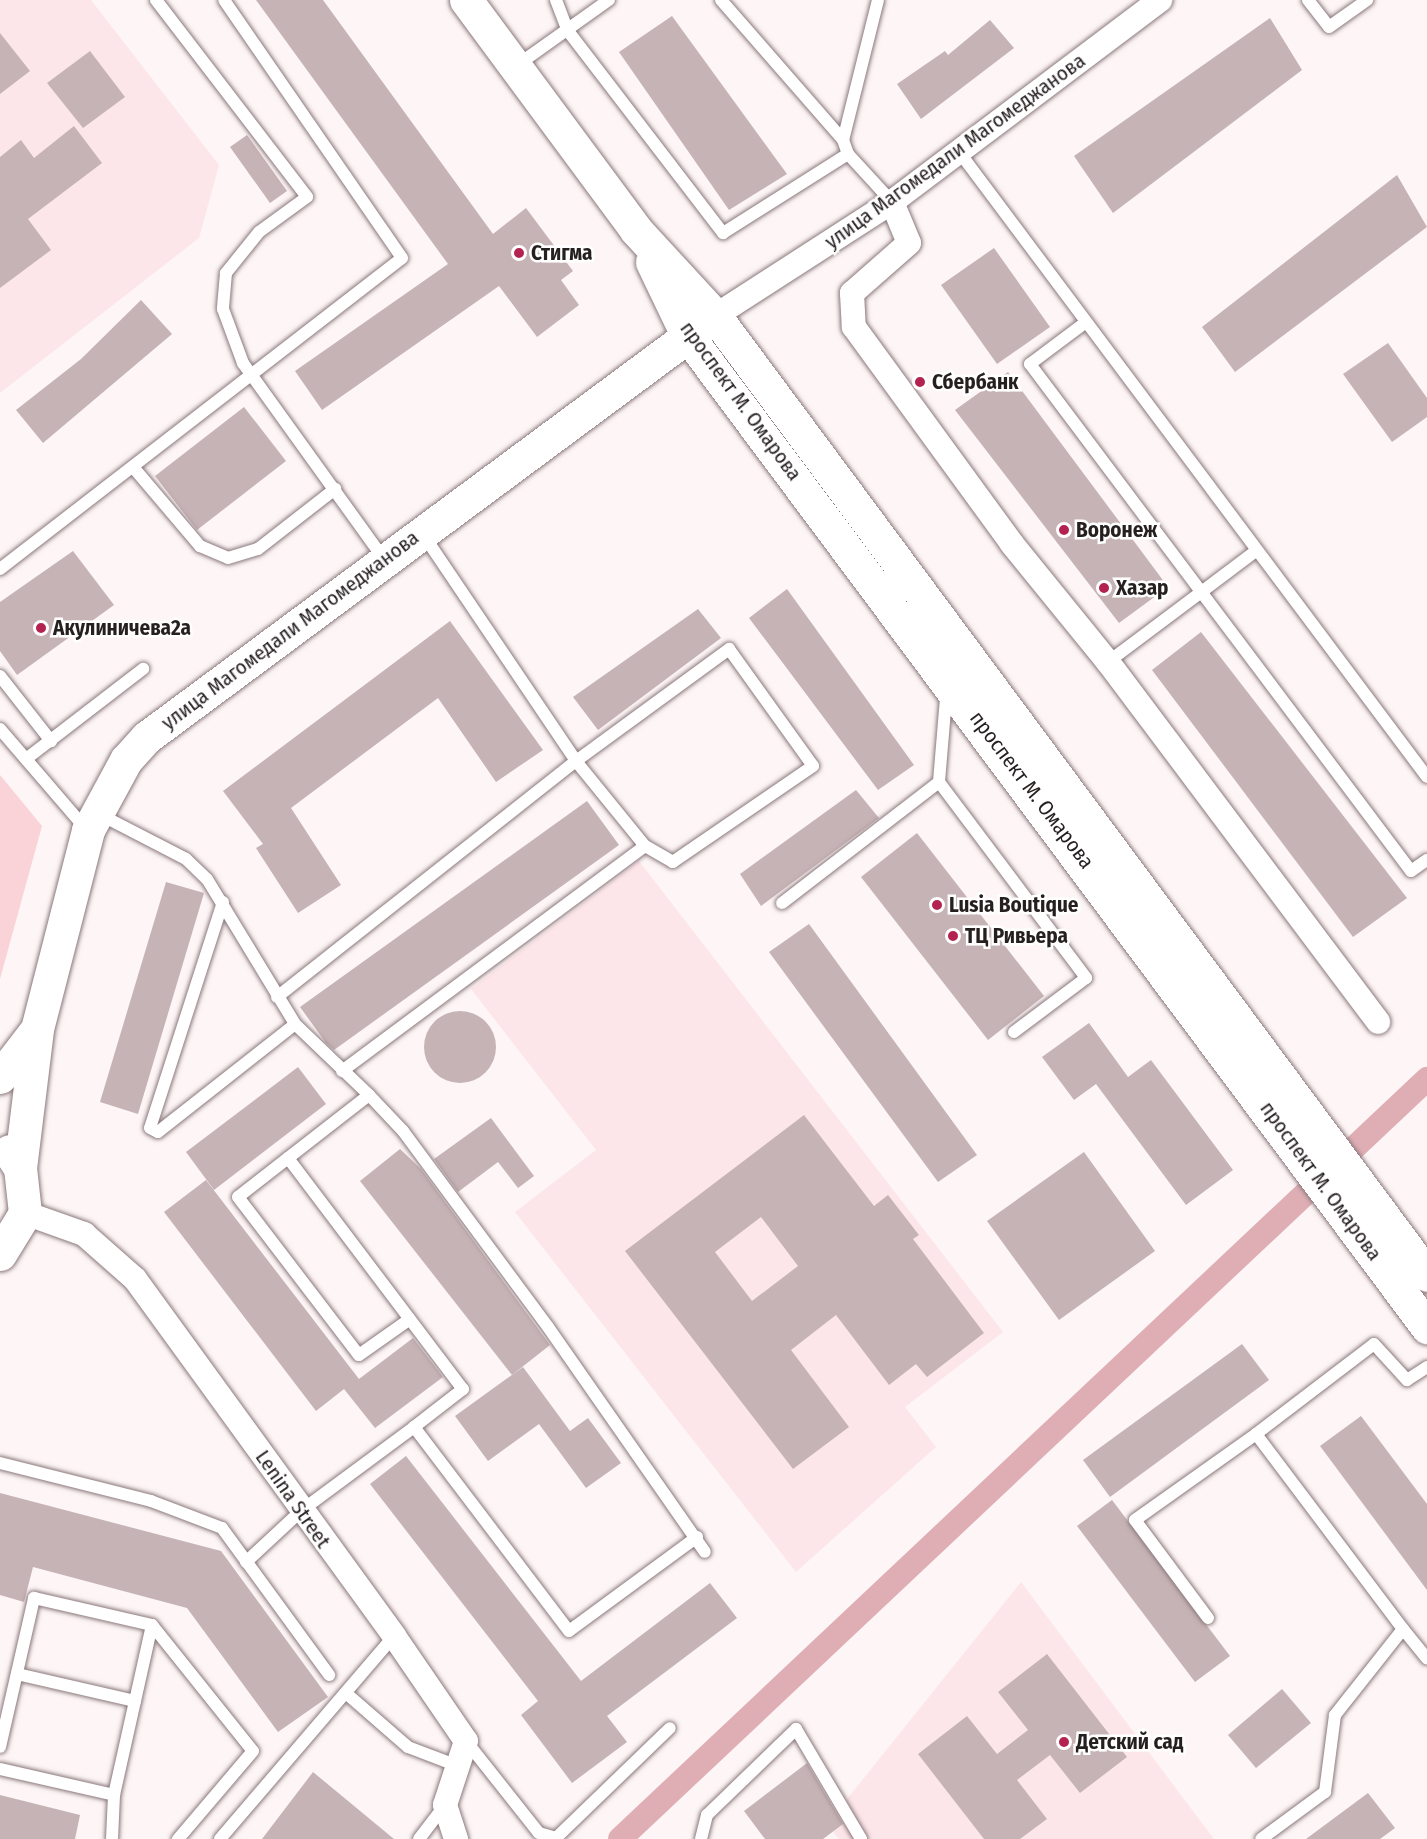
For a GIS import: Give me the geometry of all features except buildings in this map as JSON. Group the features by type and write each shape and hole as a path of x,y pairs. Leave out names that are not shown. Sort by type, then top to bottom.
{"main road":[{"path":"466,0 636,230"},
{"name":"проспект М. Омарова","path":"636,230 715,316 1305,1133 1342,1186 1427,1327"},
{"name":"проспект М. Омарова","path":"636,230 687,335 1305,1133"},
{"name":"улица Магомедали Магомеджанова","path":"25,1213 20,1168 37,1029 92,822 126,760 147,737 715,316"},
{"name":"улица Магомедали Магомеджанова","path":"0,1077 37,1029"},
{"path":"0,1143 20,1168"},
{"name":"проспект М. Омарова","path":"1342,1186 1427,1275"},
{"path":"0,1254 25,1213"}],"street":[{"name":"улица Магомедали Магомеджановa","path":"715,316 892,202 1160,0"},
{"path":"892,202 909,243 852,293 855,327 1012,544 1108,662 1378,1022"},
{"name":"Lenina Street","path":"25,1213 84,1234 135,1280 394,1636 466,1741"},
{"path":"456,1839 445,1805 466,1741"}],"lane":[{"path":"156,0 307,197 259,232 226,273 223,309 252,376 384,560"},
{"path":"0,569 402,258 224,0"},
{"path":"556,0 568,31 723,233 848,153"},
{"path":"514,67 609,0"},
{"path":"721,0 843,140 848,153 892,202"},
{"path":"843,140 878,0"},
{"path":"1308,0 1329,27 1367,0"},
{"path":"960,153 1427,777"},
{"path":"1086,322 1030,364 1412,871 1427,860"},
{"path":"133,467 200,546 228,558 258,549 335,489"},
{"path":"277,997 576,761 729,649 813,766 673,862 645,846 576,761 421,532"},
{"path":"1108,662 1257,550"},
{"path":"881,588 948,700 939,782 1086,978 1014,1032"},
{"path":"26,759 143,669"},
{"path":"0,676 51,741"},
{"path":"0,729 26,759 92,822 186,859 223,902 295,1024 369,1095 455,1201 697,1537 705,1552"},
{"path":"782,903 939,782"},
{"path":"342,1071 645,846"},
{"path":"223,902 150,1128 158,1132 295,1024"},
{"path":"369,1095 238,1197 359,1355 411,1319"},
{"path":"246,1562 302,1510 463,1389 288,1158"},
{"path":"1208,1618 1135,1520 1256,1434 1374,1344 1407,1380 1427,1367"},
{"path":"414,1427 570,1631 697,1537"},
{"path":"1256,1434 1427,1659"},
{"path":"0,1463 151,1501 222,1528 329,1675"},
{"path":"0,1747 34,1598 152,1625 253,1751 178,1839"},
{"path":"114,1838 114,1795 152,1625"},
{"path":"1261,1839 1325,1792 1335,1715 1403,1629"},
{"path":"220,1839 347,1695 394,1636"},
{"path":"16,1674 135,1701"},
{"path":"347,1695 408,1747 458,1766"},
{"path":"466,1741 539,1833 556,1838 670,1728"},
{"path":"701,1839 707,1815 796,1729 861,1839"},
{"path":"0,1769 114,1795"},
{"path":"419,1839 445,1805"}],"shaded area":[{"path":"0,0 91,0 219,165 199,238 0,393"},
{"path":"0,775 42,826 0,979"},
{"path":"639,861 1003,1332 905,1407 936,1447 796,1572 515,1212 596,1150 471,989"},
{"path":"1021,1582 1214,1839 839,1839 827,1824"}],"waterway":[{"path":"620,1839 1427,1079"}],"place":[{"name":"Стигма","path":"519,253"},
{"name":"Сбербанк","path":"920,382"},
{"name":"Воронеж","path":"1064,530"},
{"name":"Хазар","path":"1104,588"},
{"name":"Акулиничева2а","path":"41,628"},
{"name":"Lusia Boutique","path":"937,905"},
{"name":"ТЦ Ривьера","path":"953,936"},
{"name":"Детский сад","path":"1064,1742"}]}
